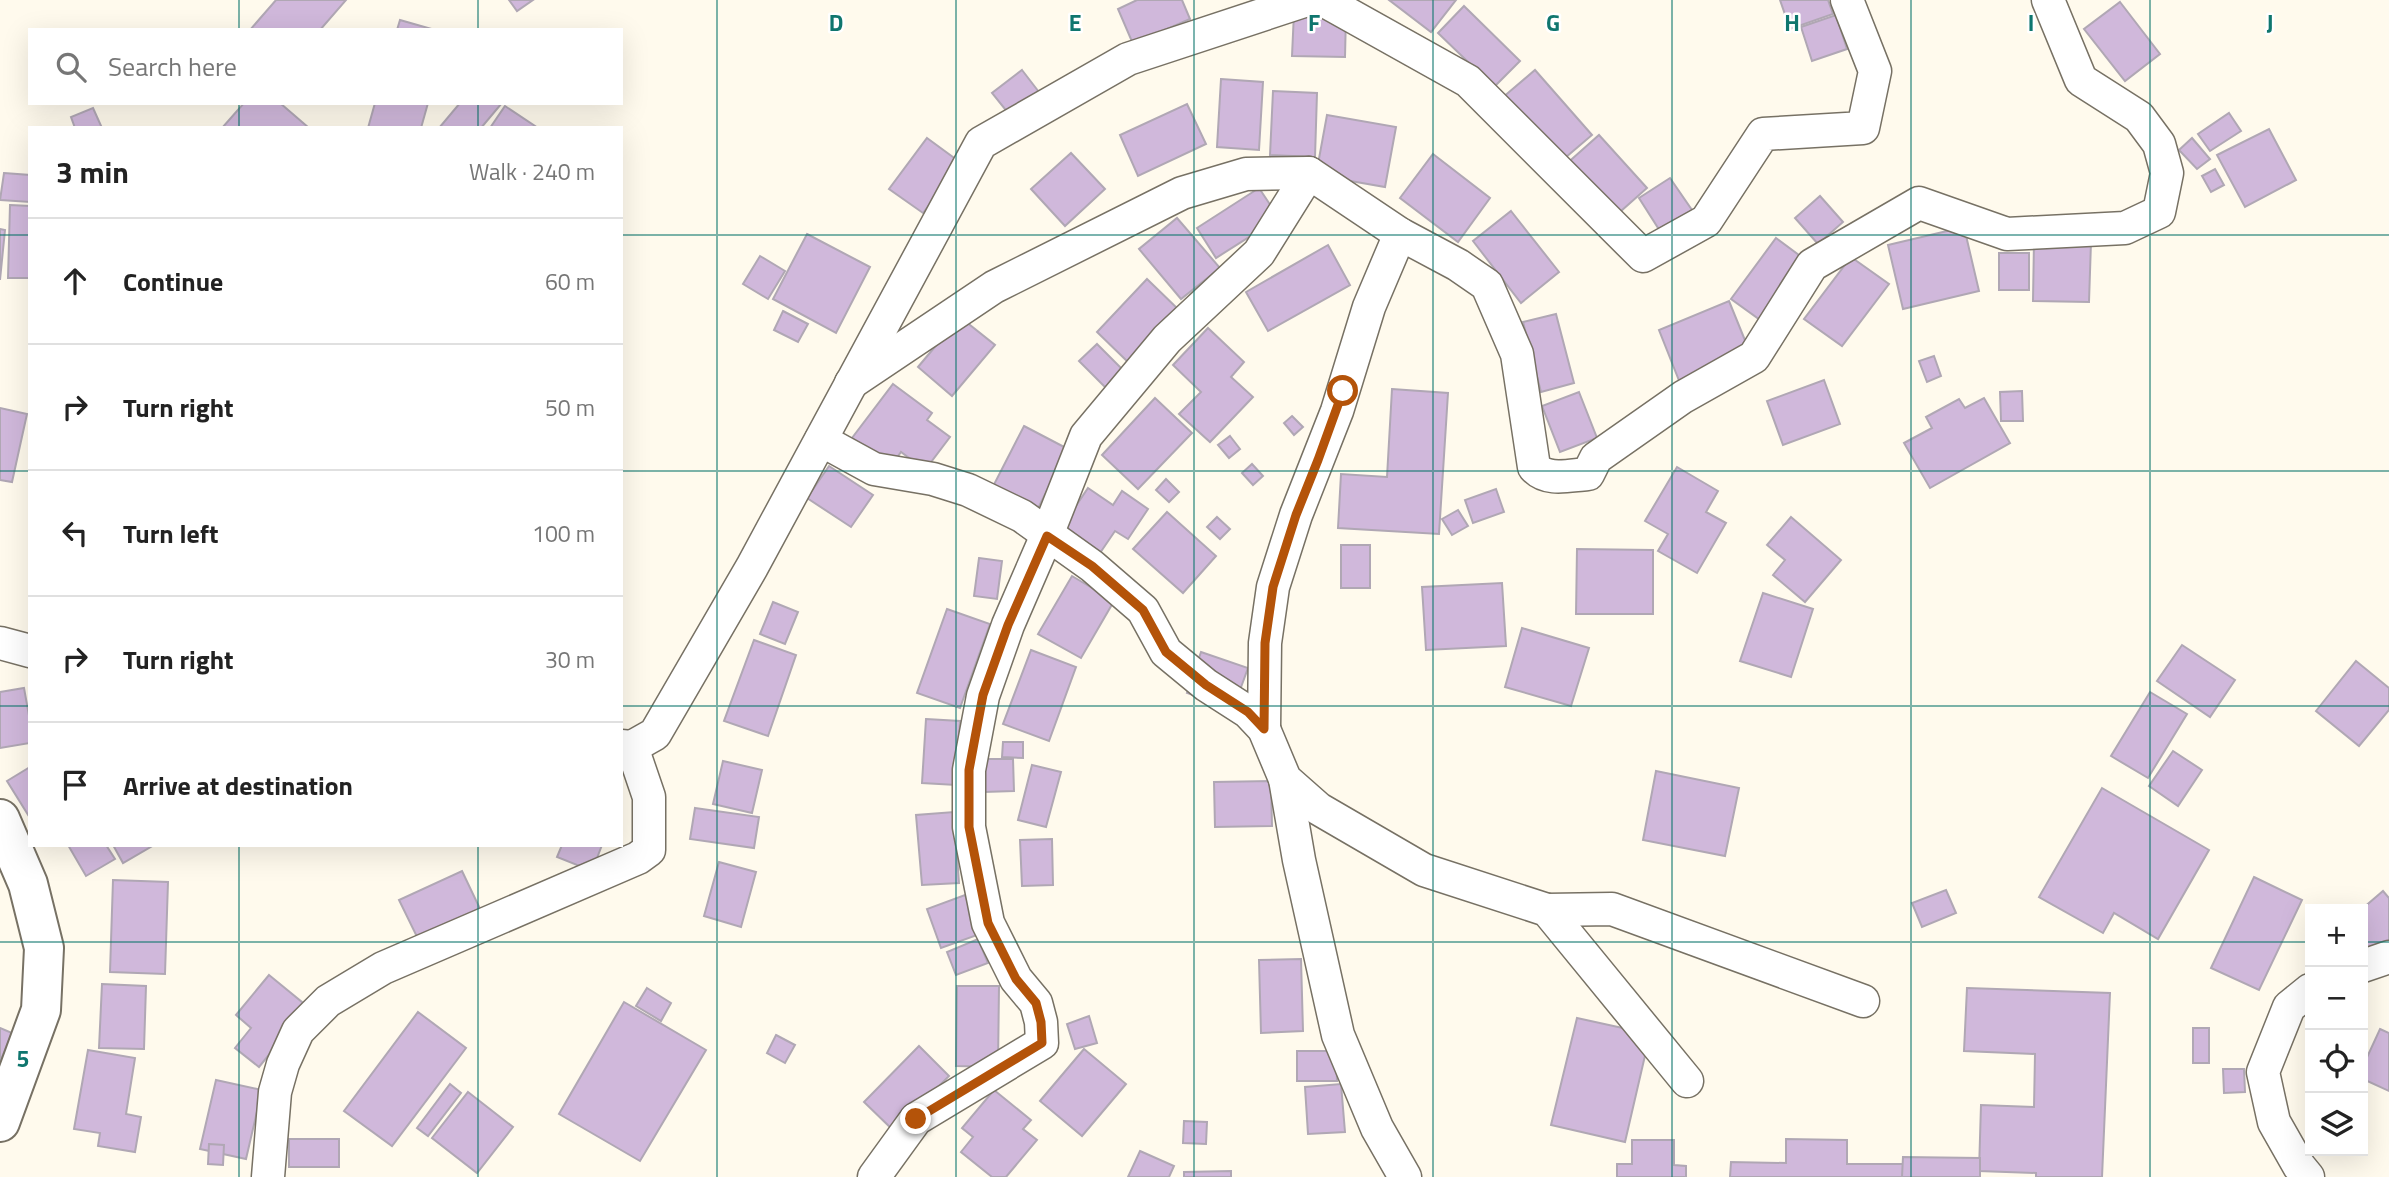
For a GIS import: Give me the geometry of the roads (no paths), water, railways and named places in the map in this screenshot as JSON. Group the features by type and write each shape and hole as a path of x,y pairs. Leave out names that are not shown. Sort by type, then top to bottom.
{"highway":[{"path":"0,819 28,884 44,948 41,1010 0,1122"}],"street":[{"path":"268,1177 275,1092 283,1065 298,1031 328,1001 383,968 638,858 649,850 649,797 627,747 655,734 752,567 981,143 1128,59 1307,0"},
{"path":"1322,0 1468,81 1643,256 1706,221 1763,134 1863,128 1875,71 1846,0"},
{"path":"851,383 994,287 1182,193 1246,174 1310,173 1400,234 1458,265 1487,285 1517,354 1534,467 1549,477 1588,474 1596,458 1683,397 1754,357 1812,265 1919,203 2007,234 2125,229 2159,212 2166,173 2159,144 2138,117 2081,80 2048,0"},
{"path":"874,1177 916,1119 1042,1043 1041,1022 1036,1003 1016,979 988,923 969,827 969,770 983,695 1008,625 1086,436 1167,339 1259,253 1310,173"},
{"path":"1264,729 1265,643 1273,587 1296,515 1337,411 1369,307 1400,234"},
{"path":"821,440 874,469 933,480 968,490 1022,516 1092,566 1143,610 1166,652 1206,685 1248,712 1264,729 1285,779 1299,860 1338,1035 1377,1128 1405,1177"},
{"path":"0,643 28,650"},
{"path":"1285,779 1319,809 1424,870 1548,910 1612,909 1863,1001"},
{"path":"1548,910 1687,1081"},
{"path":"2368,964 2389,957"},
{"path":"2305,994 2289,1007 2263,1072 2274,1122 2308,1177"}]}
